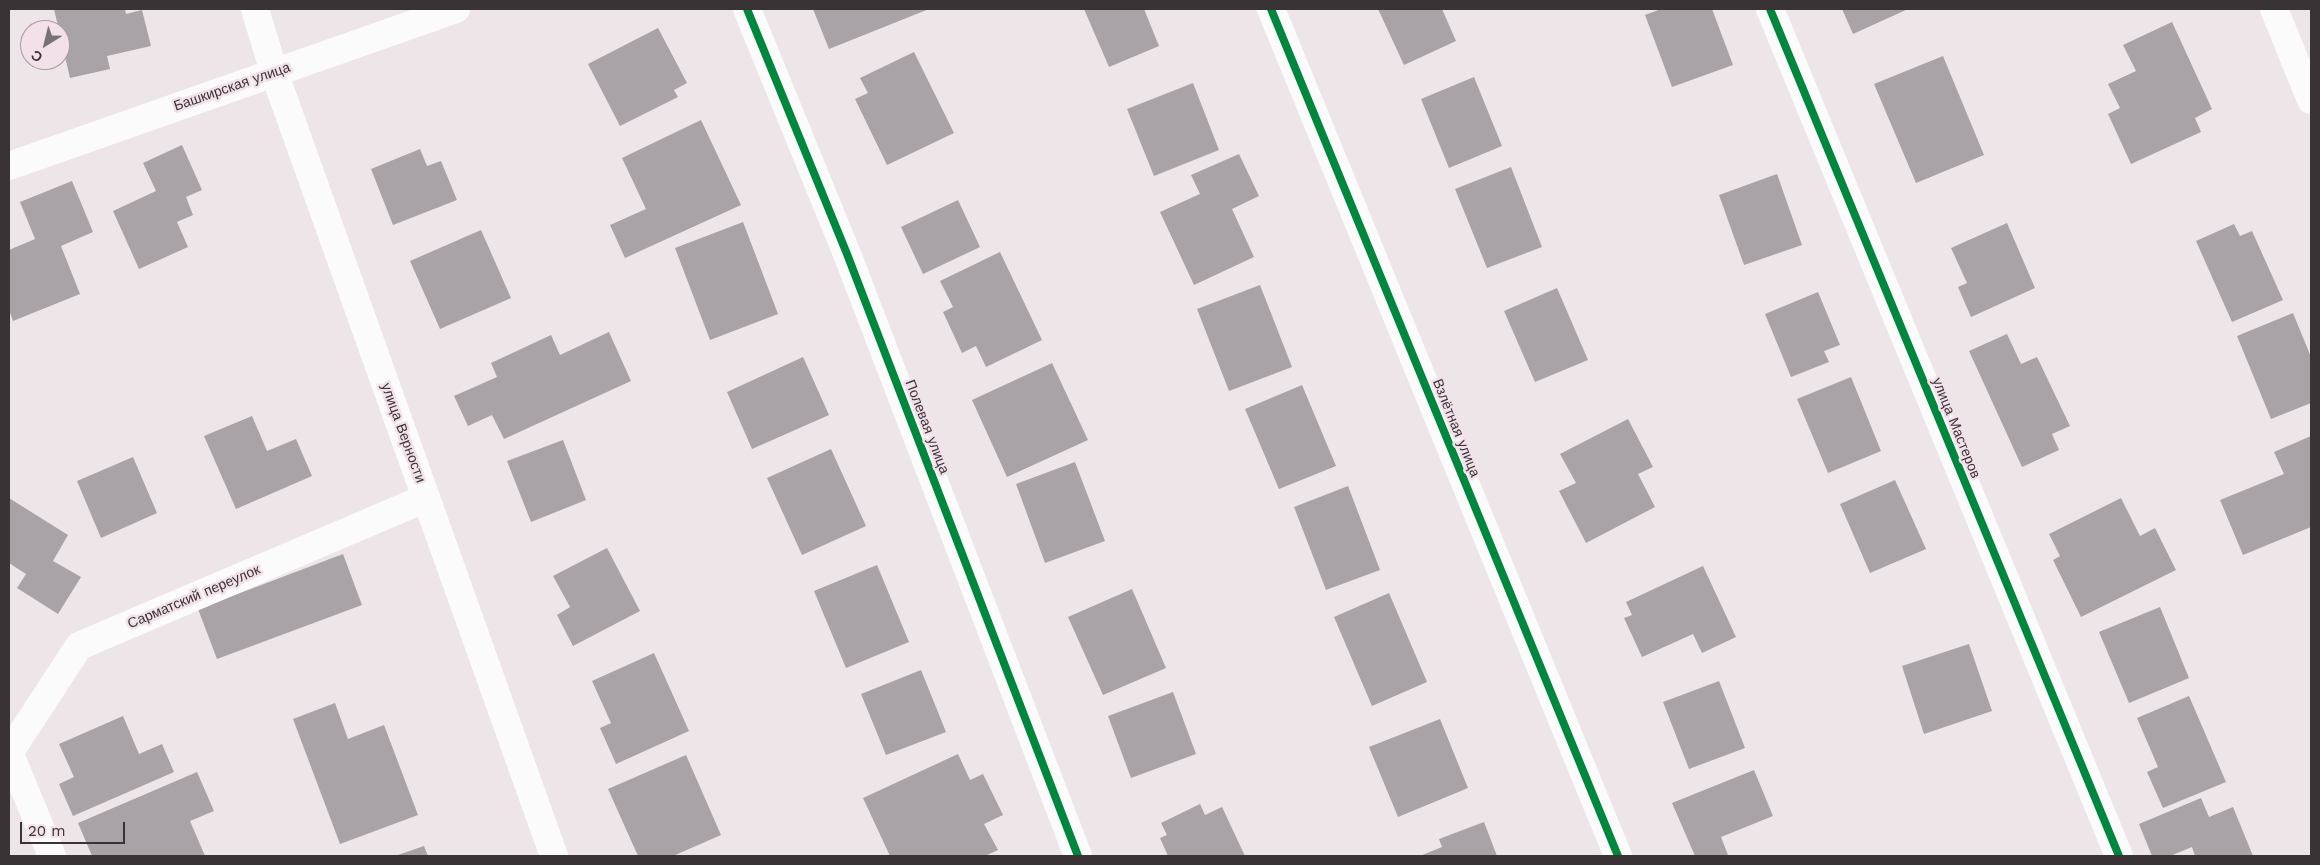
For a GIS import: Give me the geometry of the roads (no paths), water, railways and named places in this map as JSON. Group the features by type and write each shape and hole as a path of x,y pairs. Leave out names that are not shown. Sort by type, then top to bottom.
{"street":[{"name":"улица Верности","path":"255,9 274,72 554,856"},
{"name":"Башкирская улица","path":"9,166 456,9"},
{"name":"Полевая улица","path":"747,9 850,263 1078,856"},
{"name":"Взлётная улица","path":"1272,9 1618,856"},
{"name":"улица Мастеров","path":"1770,9 2119,856"},
{"path":"2274,9 2311,100"},
{"name":"Сарматский переулок","path":"9,752 79,646 426,498"},
{"path":"9,752 52,856"}]}
